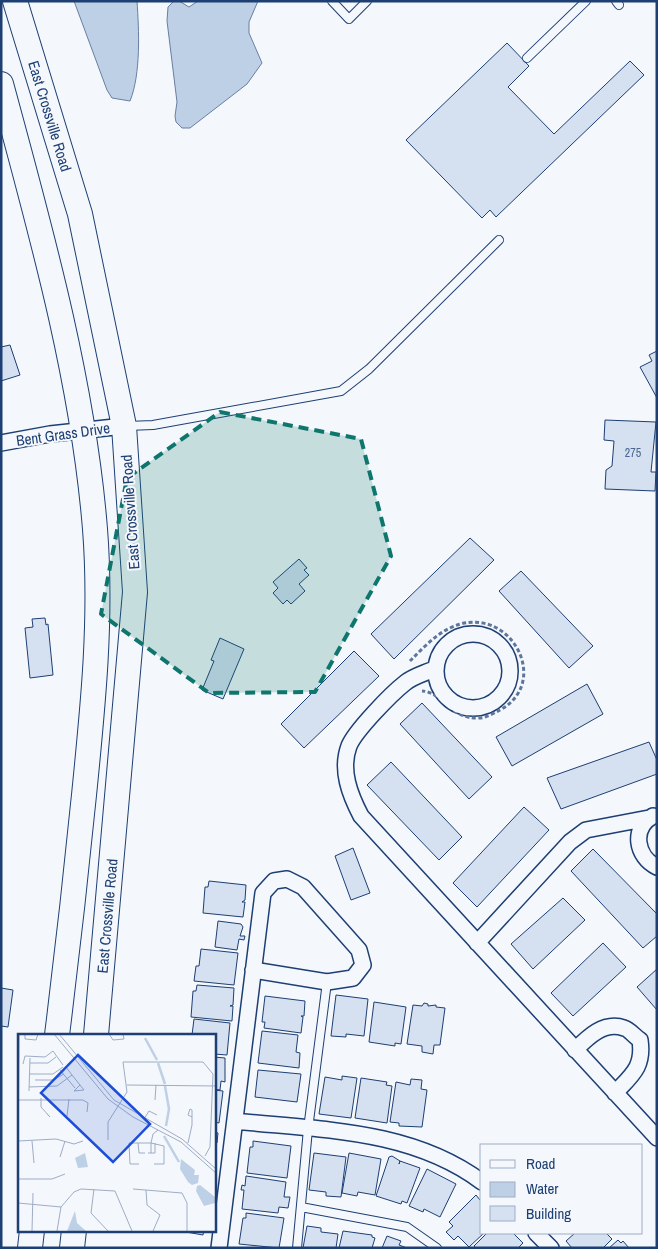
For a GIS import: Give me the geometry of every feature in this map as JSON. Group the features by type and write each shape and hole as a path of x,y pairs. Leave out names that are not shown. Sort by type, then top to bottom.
{"main road":[{"name":"East Crossville Road","path":"15,1 80,214 124,426 135,592 96,1034"},
{"path":"2,91 39,223 84,430 95,530 98,643 72,913 57,1034"},
{"path":"30,1248 32,1232"},
{"path":"72,1248 74,1232"}],"street":[{"name":"Bent Grass Drive","path":"1,443 84,430 124,426"},
{"path":"477,633 486,635 502,647 511,665 511,675 509,685 497,700 489,705 470,708 460,706 445,695 436,678 436,668 438,658 449,642 467,634 477,633"},
{"path":"436,668 406,682 374,714 349,746 346,769 348,792 361,816 657,1138"},
{"path":"477,943 570,842 586,830 653,816"},
{"path":"653,816 642,826 638,842 646,860 657,867"},
{"path":"219,1248 236,1122 253,970 263,893 274,881 287,879 303,887 359,950 363,965 353,978 327,982 253,970"},
{"path":"576,1050 591,1035 607,1027 625,1028 640,1040 642,1055 636,1071 615,1093"},
{"path":"236,1122 380,1137 420,1148 462,1166 480,1180"},
{"path":"537,1234 551,1248"}],"lane":[{"path":"332,1 349,19 367,1"},
{"path":"573,1 579,8"},
{"path":"527,58 586,1"},
{"path":"124,426 153,425 341,391 369,370 499,240"},
{"path":"297,1248 308,1129 327,982"},
{"path":"301,1207 406,1227 437,1248"}],"path":[{"path":"405,665 448,628 470,622 485,622 501,628 514,642 522,656 524,674 518,692 508,705 492,714 479,718 467,717 451,710 430,691 419,691"}],"highlighted area":[{"path":"220,412 361,439 391,556 315,692 209,693 101,614 127,478"}],"water":[{"path":"74,1 137,1 138,65 134,90 130,101 112,98 107,90"},
{"path":"174,1 179,1 189,7 198,1 258,1 249,22 249,33 262,63 247,84 190,128 182,128 176,122 175,116 177,102 167,21 168,7"}],"building":[{"path":"507,43 529,66 508,87 554,134 630,61 644,75 496,217 490,210 482,218 406,140"},
{"path":"10,345 20,375 1,381 1,347"},
{"path":"657,351 657,398 640,367 652,361 649,355"},
{"path":"605,420 656,422 651,472 656,472 655,491 605,489 606,470 612,466 614,441 604,440"},
{"path":"470,538 494,560 394,659 371,634"},
{"path":"299,559 307,568 304,570 309,575 299,584 305,591 291,604 287,600 283,604 273,593 278,588 273,582"},
{"path":"521,571 593,646 569,668 499,591"},
{"path":"45,618 46,625 48,624 53,675 30,678 25,628 33,627 32,619"},
{"path":"220,638 244,649 223,699 202,690 214,661 211,660"},
{"path":"354,651 379,676 304,748 281,724"},
{"path":"587,684 603,714 512,766 496,737"},
{"path":"422,703 492,777 469,799 400,724"},
{"path":"649,742 657,760 657,774 561,809 547,778"},
{"path":"391,762 462,837 439,860 367,785"},
{"path":"524,807 549,830 477,907 453,883"},
{"path":"353,848 370,893 351,900 335,856"},
{"path":"593,849 657,914 657,936 643,948 571,871"},
{"path":"209,881 246,885 245,900 242,902 245,902 243,917 203,913 205,887 208,887"},
{"path":"563,898 585,920 533,969 511,944"},
{"path":"218,921 241,924 243,927 240,936 245,936 244,940 239,939 237,950 215,947"},
{"path":"603,943 626,967 573,1016 551,993"},
{"path":"201,949 238,953 234,985 194,981 196,966 199,966"},
{"path":"657,969 657,1010 637,987"},
{"path":"197,985 234,988 233,1005 230,1006 233,1006 232,1021 191,1017 193,991 196,991"},
{"path":"1,988 13,990 8,1027 1,1026"},
{"path":"336,995 368,999 364,1036 346,1034 346,1037 331,1036"},
{"path":"265,996 305,1001 304,1016 301,1016 303,1017 301,1033 264,1028 265,1022 262,1022"},
{"path":"374,1002 406,1007 401,1044 395,1043 395,1046 369,1042"},
{"path":"424,1003 428,1004 428,1006 436,1005 436,1007 445,1008 440,1045 434,1045 433,1054 422,1052 422,1046 407,1044 413,1005 422,1006"},
{"path":"194,1019 230,1023 227,1055 215,1054 215,1034 192,1034"},
{"path":"262,1031 298,1035 296,1052 300,1053 299,1068 258,1063"},
{"path":"215,1057 225,1058 225,1082 221,1081 220,1090 215,1089"},
{"path":"258,1070 301,1074 297,1102 255,1097"},
{"path":"342,1076 357,1078 351,1118 319,1114 325,1077 342,1080"},
{"path":"361,1078 387,1082 386,1085 392,1086 387,1123 355,1118"},
{"path":"411,1079 422,1080 421,1089 427,1090 422,1127 399,1126 399,1123 390,1122 396,1082 410,1085"},
{"path":"215,1090 223,1091 219,1123 215,1122"},
{"path":"215,1132 218,1133 217,1143 215,1143"},
{"path":"253,1141 291,1146 287,1178 247,1173 250,1147 253,1147"},
{"path":"314,1153 346,1157 341,1197 326,1196 326,1192 309,1190"},
{"path":"349,1153 381,1159 375,1195 358,1192 357,1196 342,1193"},
{"path":"392,1156 420,1168 407,1203 402,1201 401,1204 376,1196 389,1157"},
{"path":"427,1169 456,1184 440,1217 424,1209 423,1212 409,1206"},
{"path":"246,1176 286,1182 284,1197 290,1197 288,1208 279,1207 278,1213 242,1209 244,1190 241,1190 242,1185 245,1186"},
{"path":"476,1195 480,1200 480,1234 483,1234 469,1247 458,1236 454,1240 446,1232 453,1226 449,1222"},
{"path":"246,1213 284,1218 279,1248 239,1244 243,1218 246,1218"},
{"path":"307,1226 321,1228 321,1232 338,1234 336,1248 303,1248"},
{"path":"343,1231 372,1235 375,1238 372,1248 339,1248"},
{"path":"186,1232 204,1232 203,1235"},
{"path":"486,1234 514,1234 523,1243 518,1248 476,1248 474,1246"},
{"path":"574,1234 607,1234 612,1239 603,1248 572,1248 566,1241"},
{"path":"387,1236 401,1241 399,1245 407,1248 382,1248"},
{"path":"618,1240 621,1243 623,1241 629,1248 609,1248"}]}
